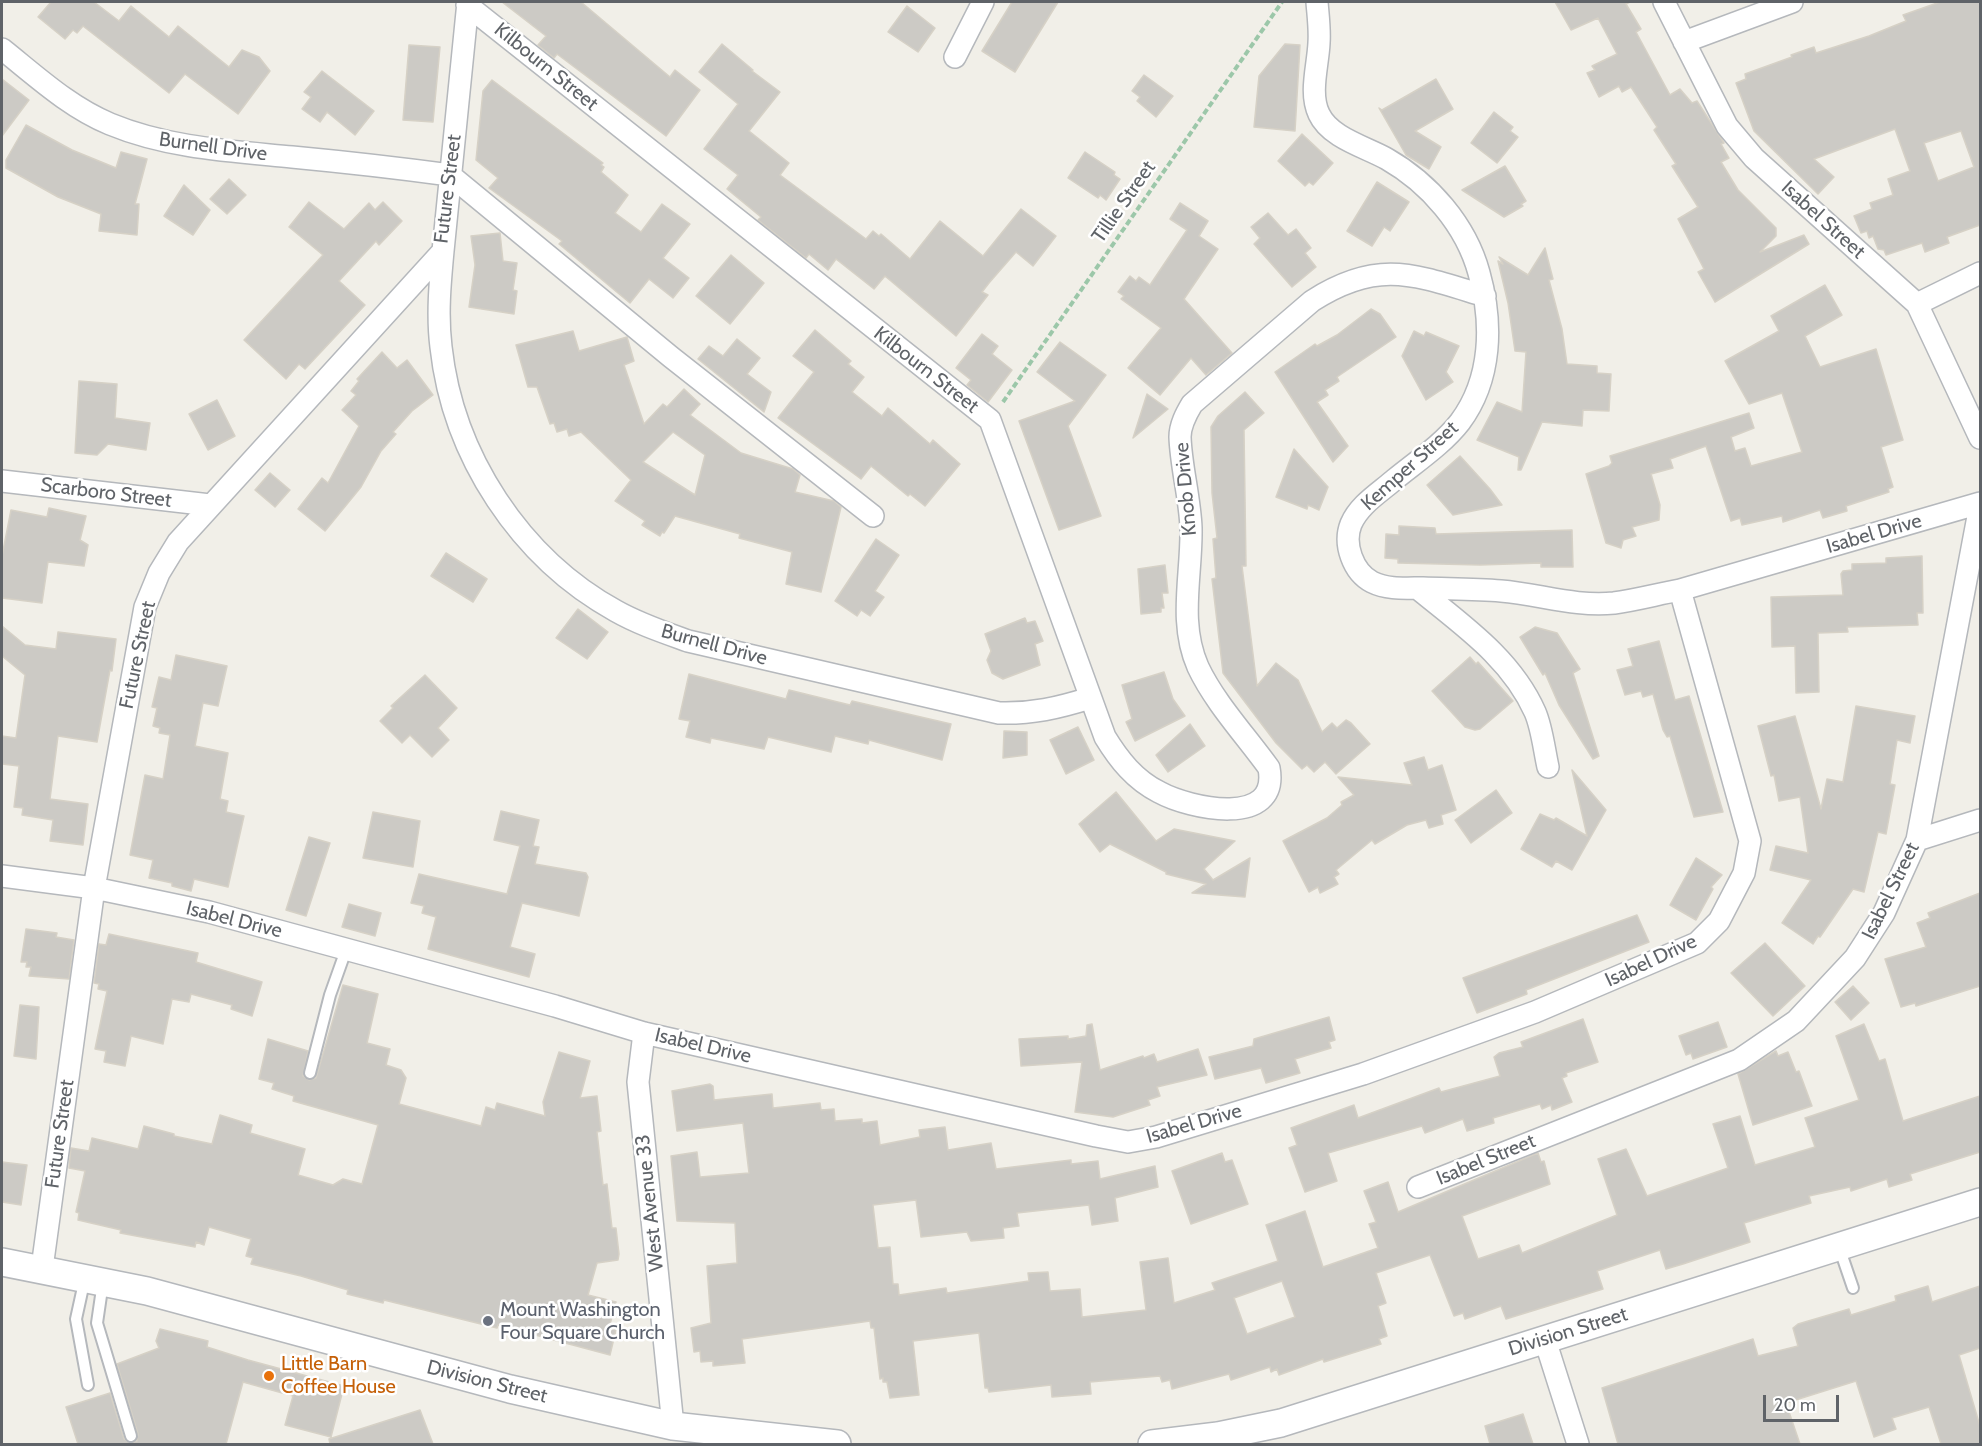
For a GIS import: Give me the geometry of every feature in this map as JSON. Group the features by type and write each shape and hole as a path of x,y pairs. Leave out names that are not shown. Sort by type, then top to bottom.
{"street":[{"path":"955,57 983,2"},
{"name":"Kemper Street","path":"1317,2 1319,40 1314,97 1320,116 1333,130 1405,171 1444,207 1463,235 1478,269 1485,296 1488,333 1485,367 1475,398 1459,422 1442,440 1360,510 1350,525 1348,543 1351,558 1359,572 1372,582 1391,588 1502,591 1580,603 1614,603 1680,590"},
{"name":"Isabel Street","path":"1664,2 1727,126 1754,158 1917,304 1980,438"},
{"path":"1684,42 1792,2"},
{"name":"Kilbourn Street","path":"468,3 990,420 1090,698 1105,737 1118,758 1137,778 1159,793 1183,802 1211,807 1246,807"},
{"name":"Future Street","path":"42,1268 94,888 145,608 159,573 178,542 443,251 468,3"},
{"name":"Burnell Drive","path":"2,50 66,100 108,123 158,141 204,149 376,165 450,175"},
{"path":"450,175 671,357 873,516"},
{"name":"Burnell Drive","path":"443,251 439,305 441,347 450,395 465,441 487,484 514,525 543,556 575,584 615,610 648,627 688,641 999,713 1029,714 1054,710 1090,698"},
{"name":"Knob Drive","path":"1246,807 1258,803 1268,793 1272,781 1269,768 1210,687 1199,668 1190,644 1186,616 1191,526 1180,436 1184,418 1192,404 1312,301 1334,287 1357,278 1383,273 1413,275 1485,296"},
{"path":"1917,304 1980,273"},
{"name":"Scarboro Street","path":"2,480 210,505"},
{"name":"Isabel Street","path":"1418,1187 1739,1060 1796,1021 1855,958 1884,913 1917,840 1980,505"},
{"name":"Isabel Drive","path":"2,876 94,888 209,912 644,1033 1128,1142 1156,1137 1363,1074 1535,1012 1697,943 1719,921 1744,873 1750,841 1680,590 1980,505"},
{"path":"1418,588 1498,655 1522,687 1536,714 1548,767"},
{"path":"1917,840 1980,820"},
{"name":"West Avenue 33","path":"644,1033 638,1082 674,1435"},
{"name":"Division Street","path":"1152,1444 1218,1436 1281,1423 1980,1202"},
{"name":"Division Street","path":"2,1262 94,1280 510,1389 674,1435 837,1444"},
{"path":"1545,1340 1578,1444"}],"lane":[{"path":"310,1073 330,995 346,950"},
{"path":"1839,1247 1853,1288"},
{"path":"88,1385 76,1319 94,1280"},
{"path":"94,1280 98,1323 131,1436"}],"path":[{"name":"Tillie Street","path":"990,420 1282,2"}],"building":[{"path":"51,2 94,2 119,21 131,6 169,37 178,26 229,67 242,50 259,57 270,71 238,114 185,74 169,93 83,26 77,33 73,30 65,39 38,17"},
{"path":"502,2 581,2 670,77 675,70 700,90 666,136 557,54 554,58 538,45 546,36"},
{"path":"1012,2 1058,2 1015,72 982,51"},
{"path":"1555,2 1630,2 1626,4 1641,29 1636,32 1670,95 1680,89 1692,103 1697,101 1724,143 1721,144 1729,158 1721,162 1738,190 1776,228 1776,236 1760,252 1804,235 1809,244 1715,302 1698,272 1704,269 1678,219 1698,207 1672,166 1676,164 1654,130 1657,127 1631,87 1622,92 1619,86 1599,97 1587,73 1595,70 1592,66 1617,54 1598,18 1571,30"},
{"path":"1940,2 1980,2 1980,225 1947,237 1949,243 1925,252 1922,243 1886,255 1884,250 1878,249 1873,236 1869,238 1867,231 1861,233 1854,216 1872,209 1870,203 1893,195 1888,179 1910,171 1895,129 1814,159 1834,177 1818,194 1754,131 1736,83 1746,79 1745,74 1792,57 1791,55 1814,47 1816,53 1906,21 1903,15","holes":["1961,131 1974,167 1938,181 1924,143"]},
{"path":"907,6 935,28 918,52 888,32"},
{"path":"722,44 780,92 749,131 789,163 780,175 866,239 873,231 879,236 881,234 910,259 940,221 983,256 1021,209 1056,236 1033,266 1016,252 982,292 988,295 956,336 885,276 874,289 836,259 828,270 809,254 806,258 758,220 761,217 727,189 738,175 704,149 738,104 699,72"},
{"path":"1285,44 1300,45 1295,131 1254,127 1259,76"},
{"path":"409,45 440,47 433,122 403,120"},
{"path":"322,71 374,111 355,135 327,112 320,122 302,109 311,97 304,92"},
{"path":"1144,75 1173,96 1156,117 1137,101 1140,97 1132,91"},
{"path":"2,79 29,100 2,136"},
{"path":"1436,79 1453,109 1415,131 1441,147 1429,169 1406,155 1379,108 1382,110"},
{"path":"492,80 603,163 601,165 604,167 601,172 628,195 615,213 641,232 662,204 690,224 663,258 689,278 673,298 649,279 630,303 559,244 562,241 489,188 498,178 476,160 483,91"},
{"path":"1494,112 1513,127 1510,131 1518,137 1497,163 1471,143"},
{"path":"26,125 72,150 116,168 121,152 147,159 135,204 139,204 137,235 99,231 101,214 58,197 6,168 6,160"},
{"path":"1302,134 1333,163 1313,185 1309,182 1305,186 1278,161"},
{"path":"1085,152 1115,172 1114,175 1120,179 1106,200 1100,195 1098,198 1068,178"},
{"path":"1505,166 1526,201 1521,204 1523,206 1504,217 1462,190"},
{"path":"229,179 246,195 227,214 210,199"},
{"path":"1377,182 1409,202 1390,231 1384,227 1372,246 1347,231"},
{"path":"184,185 210,210 193,235 164,216"},
{"path":"309,202 344,229 369,203 375,210 383,202 402,221 379,245 376,241 339,281 365,305 305,369 299,364 286,379 244,340 323,255 289,227"},
{"path":"1180,203 1208,221 1199,236 1218,249 1184,299 1232,353 1206,375 1191,358 1160,395 1128,368 1161,328 1121,299 1124,296 1118,292 1130,276 1136,281 1139,277 1150,285 1187,230 1170,219"},
{"path":"1268,213 1288,235 1296,229 1311,248 1305,253 1316,267 1292,287 1254,244 1260,238 1251,227"},
{"path":"500,233 503,261 517,263 513,290 517,291 514,314 469,307 475,265 471,236"},
{"path":"1545,248 1553,279 1549,280 1562,329 1567,364 1597,366 1597,373 1611,374 1609,411 1583,410 1582,426 1542,422 1521,470 1518,470 1519,457 1477,440 1497,402 1522,412 1526,352 1515,351 1508,303 1498,261 1503,264 1499,257 1528,275"},
{"path":"731,255 764,283 730,324 696,296"},
{"path":"1825,285 1842,315 1805,336 1820,367 1876,349 1903,440 1881,447 1893,487 1888,489 1889,492 1846,506 1847,511 1823,518 1820,510 1783,522 1782,516 1742,525 1740,518 1731,521 1706,446 1670,459 1673,468 1651,474 1660,505 1659,520 1632,527 1636,536 1623,540 1621,548 1606,543 1586,474 1609,466 1612,463 1610,456 1749,413 1754,428 1731,437 1735,451 1745,448 1751,466 1802,452 1782,393 1749,404 1725,361 1779,331 1771,316"},
{"path":"1371,309 1380,314 1396,337 1337,377 1339,381 1325,390 1328,395 1317,402 1348,446 1333,462 1275,372 1315,344 1317,346 1337,335"},
{"path":"815,330 851,361 848,364 864,377 852,392 882,416 888,408 930,444 933,440 960,464 925,506 910,494 908,496 871,466 861,479 778,418 814,372 793,356"},
{"path":"573,331 579,351 627,337 634,361 624,365 644,424 663,404 667,407 684,389 700,404 690,415 741,453 793,469 800,475 795,492 834,501 841,507 821,592 786,584 792,552 739,538 740,534 675,516 660,536 642,525 645,521 615,501 631,480 581,432 569,436 567,429 557,432 554,423 550,424 537,387 528,387 516,345","holes":["673,432 705,455 695,495 643,462"]},
{"path":"1414,331 1424,336 1426,332 1459,346 1446,372 1453,382 1426,400 1402,356"},
{"path":"982,334 998,346 992,354 1012,370 988,402 967,385 971,380 956,368"},
{"path":"737,339 760,358 747,374 771,392 764,412 698,359 709,346 723,356"},
{"path":"1060,342 1106,375 1068,426 1101,516 1059,530 1019,421 1075,401 1037,372"},
{"path":"382,352 397,368 407,360 433,395 412,411 393,432 396,434 381,451 361,487 325,531 298,509 322,478 328,483 359,426 342,410 356,395 351,391 359,381 357,379"},
{"path":"79,381 117,384 115,418 150,423 146,450 108,444 97,455 75,453"},
{"path":"1245,392 1264,413 1244,430 1246,566 1242,566 1257,686 1276,663 1298,680 1322,732 1332,723 1337,728 1346,720 1370,744 1336,774 1325,762 1314,772 1307,765 1302,769 1276,743 1223,673 1212,579 1216,578 1213,539 1217,538 1212,493 1211,427 1218,416"},
{"path":"1147,394 1168,409 1133,438"},
{"path":"217,400 235,436 208,450 189,414"},
{"path":"1294,449 1328,487 1319,510 1308,505 1307,509 1276,497"},
{"path":"1460,456 1502,505 1453,515 1427,485"},
{"path":"270,473 290,490 275,507 255,490"},
{"path":"49,508 86,516 80,540 88,545 84,566 48,562 42,603 2,598 2,556 11,510 47,517"},
{"path":"1399,526 1435,528 1436,534 1572,530 1573,567 1541,567 1541,563 1480,565 1398,563 1398,559 1385,558 1386,534 1399,535"},
{"path":"876,539 899,555 875,591 884,597 870,616 861,610 857,616 835,601"},
{"path":"446,553 487,579 473,602 431,576"},
{"path":"1922,556 1923,613 1917,613 1918,625 1847,627 1848,632 1818,633 1819,692 1796,693 1795,646 1772,647 1771,597 1843,595 1841,574 1843,571 1852,570 1852,564 1886,563 1886,558"},
{"path":"1165,565 1168,593 1162,593 1164,608 1161,608 1161,612 1141,614 1138,569"},
{"path":"578,609 608,632 587,659 556,638"},
{"path":"1025,618 1027,623 1035,621 1043,641 1035,644 1040,665 1003,679 992,673 987,660 991,651 985,634"},
{"path":"2,626 25,645 56,649 58,632 116,639 112,671 110,670 97,742 58,736 50,799 88,804 83,845 50,841 53,820 22,815 23,808 14,807 19,766 2,764 2,736 16,738 25,675 2,656"},
{"path":"1535,627 1557,633 1580,669 1573,673 1599,756 1593,759 1559,705 1545,673 1543,675 1520,637"},
{"path":"1659,641 1675,700 1689,696 1723,812 1694,817 1670,736 1667,737 1663,730 1653,694 1643,697 1641,691 1625,695 1617,670 1633,666 1628,649"},
{"path":"176,655 227,666 218,706 203,703 195,746 228,753 220,799 228,801 226,812 244,816 228,887 194,879 191,891 172,886 172,883 149,878 153,860 130,855 145,775 163,779 170,735 159,733 160,728 153,726 157,708 152,707 159,677 171,680"},
{"path":"1470,657 1476,664 1478,662 1513,701 1480,729 1475,730 1465,727 1432,691"},
{"path":"1164,672 1173,699 1185,716 1135,741 1126,722 1132,719 1122,685"},
{"path":"689,674 786,699 789,690 850,705 852,701 951,724 942,760 869,740 868,744 835,736 831,752 768,737 764,749 711,738 710,743 686,737 690,721 679,719"},
{"path":"425,675 457,708 438,728 449,740 432,757 410,735 402,743 380,721 393,708 391,706"},
{"path":"1856,706 1915,716 1910,743 1897,740 1890,784 1895,785 1886,834 1878,832 1864,892 1853,889 1813,944 1782,923 1811,880 1770,870 1776,846 1808,853 1800,797 1779,801 1774,775 1771,776 1758,726 1795,716 1821,809 1827,779 1843,782"},
{"path":"1190,724 1205,746 1168,772 1156,755"},
{"path":"1078,727 1094,760 1066,774 1050,740"},
{"path":"1004,731 1027,732 1027,755 1003,758"},
{"path":"1424,757 1428,770 1442,765 1456,810 1441,815 1443,824 1429,828 1426,820 1407,825 1375,844 1372,840 1336,870 1339,874 1334,877 1338,884 1320,893 1318,887 1309,892 1283,841 1327,818 1342,805 1341,802 1354,795 1338,777 1412,785 1404,763"},
{"path":"1572,770 1606,810 1572,870 1556,861 1552,867 1521,849 1540,814 1554,820 1556,818 1587,836"},
{"path":"1496,790 1512,813 1471,843 1455,820"},
{"path":"1116,792 1156,841 1174,829 1235,841 1204,869 1213,880 1250,858 1245,897 1192,893 1206,884 1166,874 1110,844 1100,852 1079,824"},
{"path":"501,811 539,820 533,846 539,847 535,864 586,873 588,877 579,916 522,903 510,947 535,954 529,977 428,949 436,917 422,913 424,906 411,903 419,874 507,894 520,846 494,840"},
{"path":"373,812 420,821 413,867 363,858"},
{"path":"309,837 330,843 306,916 286,910"},
{"path":"1696,858 1722,875 1711,887 1713,889 1696,920 1670,905"},
{"path":"1980,893 1980,986 1916,1006 1915,1003 1901,1007 1885,959 1926,947 1917,923 1930,918 1928,913"},
{"path":"349,904 381,913 375,936 342,927"},
{"path":"1637,915 1649,942 1526,990 1527,994 1477,1013 1463,978"},
{"path":"26,929 57,933 56,937 74,940 69,979 29,976 31,967 26,967 27,962 21,962"},
{"path":"109,934 198,953 196,962 262,982 252,1016 231,1009 232,1005 191,994 189,1002 172,999 163,1044 131,1036 125,1066 104,1062 106,1051 95,1049 107,991 98,989 99,984 94,983 99,944 106,945"},
{"path":"1765,943 1805,986 1773,1016 1731,973"},
{"path":"343,985 378,994 367,1043 390,1049 386,1065 401,1070 406,1078 399,1104 481,1126 486,1107 495,1110 497,1103 545,1116 543,1102 559,1052 590,1061 580,1098 597,1096 601,1131 597,1132 603,1185 607,1184 612,1228 616,1228 619,1254 618,1260 597,1263 588,1295 616,1302 609,1328 616,1330 610,1355 498,1325 497,1328 384,1300 383,1303 347,1294 348,1290 251,1264 253,1258 246,1256 251,1239 209,1227 204,1245 196,1242 195,1247 120,1233 121,1230 78,1220 79,1213 76,1212 85,1171 69,1168 71,1148 89,1151 92,1138 138,1149 144,1126 174,1134 174,1136 212,1144 220,1115 252,1125 250,1133 305,1149 298,1175 333,1185 343,1179 362,1184 378,1125 293,1101 294,1096 272,1089 274,1083 259,1079 268,1039 308,1051 303,1076 309,1080 316,1078"},
{"path":"1853,986 1869,1003 1851,1020 1835,1002"},
{"path":"20,1005 39,1007 36,1059 14,1056"},
{"path":"1329,1017 1335,1040 1329,1042 1331,1048 1295,1059 1300,1073 1266,1083 1261,1068 1215,1079 1209,1057 1253,1046 1254,1039"},
{"path":"1583,1019 1598,1062 1566,1073 1567,1076 1562,1078 1572,1102 1552,1110 1551,1105 1542,1109 1540,1104 1493,1118 1494,1123 1467,1131 1463,1119 1425,1133 1422,1126 1328,1153 1337,1181 1305,1192 1289,1148 1297,1145 1291,1128 1354,1105 1358,1118 1439,1088 1441,1092 1500,1076 1494,1057 1499,1053 1523,1047 1521,1042"},
{"path":"1718,1022 1727,1047 1693,1059 1691,1053 1686,1055 1679,1036"},
{"path":"1092,1024 1100,1070 1143,1056 1144,1058 1154,1054 1157,1062 1198,1049 1207,1075 1157,1087 1160,1096 1148,1100 1150,1105 1113,1117 1075,1112 1082,1062 1021,1066 1019,1039 1068,1036 1068,1039 1086,1036 1087,1025"},
{"path":"1864,1024 1879,1061 1885,1059 1903,1121 1980,1096 1980,1152 1910,1174 1912,1180 1889,1187 1887,1179 1851,1191 1850,1187 1809,1196 1811,1203 1744,1223 1750,1242 1666,1269 1660,1250 1597,1271 1603,1289 1506,1319 1501,1306 1465,1319 1463,1313 1454,1316 1430,1255 1376,1273 1386,1303 1378,1306 1387,1336 1379,1339 1381,1344 1324,1362 1323,1359 1279,1375 1277,1369 1271,1372 1270,1367 1231,1380 1229,1374 1172,1389 1170,1380 1162,1382 1160,1376 1090,1382 1091,1394 1052,1397 1051,1385 989,1392 988,1388 985,1388 979,1333 913,1341 919,1395 890,1398 887,1382 883,1382 883,1378 880,1379 874,1328 871,1328 870,1321 742,1339 745,1363 713,1366 713,1361 701,1362 700,1351 694,1352 691,1328 711,1323 707,1266 737,1263 735,1223 677,1221 671,1156 697,1152 700,1177 749,1173 743,1123 677,1131 672,1091 710,1084 713,1086 714,1100 772,1094 773,1108 820,1103 821,1110 834,1109 835,1121 862,1119 862,1123 877,1121 880,1145 920,1137 919,1130 945,1127 948,1150 991,1143 996,1169 1071,1160 1071,1164 1098,1161 1100,1179 1155,1166 1158,1187 1115,1198 1118,1221 1092,1225 1089,1205 1017,1213 1019,1226 1003,1228 1004,1238 971,1241 967,1232 921,1237 916,1200 873,1205 878,1248 890,1247 893,1284 898,1284 899,1295 946,1288 947,1293 1029,1281 1028,1273 1048,1272 1050,1291 1080,1289 1082,1317 1146,1310 1140,1262 1168,1258 1174,1303 1215,1290 1212,1283 1278,1261 1266,1225 1305,1211 1323,1267 1378,1248 1369,1224 1376,1222 1364,1191 1388,1182 1398,1212 1538,1153 1541,1162 1544,1161 1550,1184 1462,1216 1478,1259 1519,1245 1522,1253 1617,1215 1598,1159 1626,1149 1647,1196 1728,1168 1713,1124 1740,1116 1755,1165 1815,1147 1805,1118 1859,1100 1836,1036","holes":["1282,1281 1295,1317 1247,1334 1234,1298"]},
{"path":"1776,1051 1778,1056 1788,1052 1796,1072 1799,1071 1812,1106 1753,1125 1738,1074"},
{"path":"1222,1153 1225,1162 1232,1160 1248,1204 1191,1224 1172,1171"},
{"path":"2,1162 27,1165 21,1205 2,1202"},
{"path":"1928,1286 1932,1302 1980,1286 1980,1348 1959,1355 1980,1426 1980,1444 1941,1444 1929,1407 1892,1418 1896,1429 1874,1437 1856,1381 1786,1403 1800,1444 1618,1444 1602,1388 1753,1339 1758,1356 1798,1346 1793,1328 1798,1324 1849,1309 1851,1315 1896,1301 1895,1296"},
{"path":"160,1329 208,1341 207,1347 248,1360 344,1386 331,1437 285,1425 293,1396 243,1382 226,1444 78,1444 66,1407 110,1393 124,1439 130,1443 137,1441 138,1434 117,1364 159,1348 156,1341"},
{"path":"420,1410 433,1444 330,1444 329,1439"},
{"path":"1523,1414 1533,1444 1490,1444 1485,1426"}],"place":[{"name":"Mount Washington Four Square Church","path":"488,1321"},
{"name":"Little Barn Coffee House","path":"269,1376"}]}
